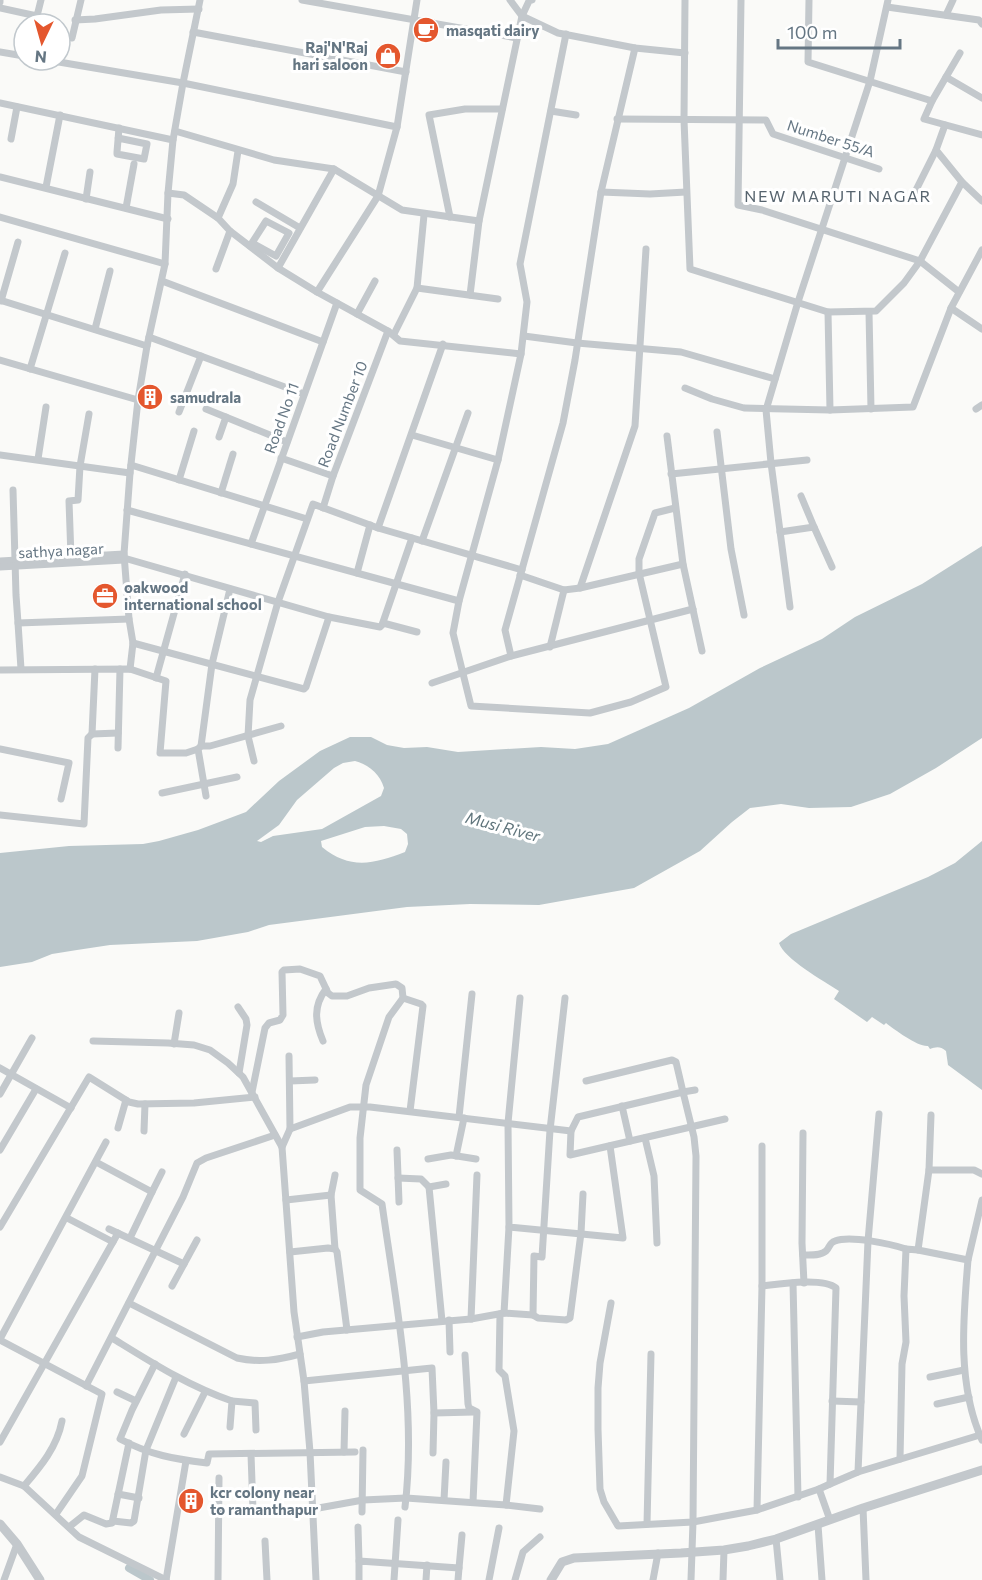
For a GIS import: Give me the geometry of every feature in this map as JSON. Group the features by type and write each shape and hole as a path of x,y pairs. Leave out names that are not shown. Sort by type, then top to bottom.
{"street":[{"path":"0,8 37,16 41,0"},
{"path":"72,38 81,0"},
{"path":"130,669 133,643 124,557 138,400 165,264 168,192 175,131 200,0"},
{"path":"302,0 517,38"},
{"path":"317,292 378,196 398,127 417,0"},
{"path":"470,295 479,221 522,16 530,0 511,1"},
{"path":"685,0 684,120 690,270 828,312 876,311 904,283 920,261 962,182"},
{"path":"741,0 738,205 762,210 920,261 959,292"},
{"path":"809,0 808,62 932,101"},
{"path":"946,15 953,0"},
{"path":"511,1 522,16 558,33 635,48 685,53"},
{"path":"790,607 766,410 798,302 870,81 887,4 981,20"},
{"path":"75,20 161,10 199,9"},
{"path":"193,32 406,72"},
{"path":"566,34 520,264 527,302 521,354 498,460 459,601 453,633 471,706 590,713 631,702 666,687 639,573 639,560 655,513 675,508"},
{"path":"511,656 505,630 563,423 578,343 601,192 635,48"},
{"path":"960,53 924,119 982,135"},
{"path":"72,64 183,83 398,127"},
{"path":"946,78 982,98"},
{"path":"0,103 174,140"},
{"path":"11,139 17,107"},
{"path":"450,217 429,115 465,109 502,109"},
{"path":"551,111 576,115"},
{"path":"46,188 60,115"},
{"path":"617,119 740,120"},
{"name":"Number 55/A","path":"740,120 766,120 773,134 879,169"},
{"path":"915,192 936,150 945,125"},
{"path":"118,138 147,144 144,159 117,154 118,138 119,128"},
{"path":"134,140 136,131"},
{"path":"175,131 274,160 334,169 402,210 424,215 479,221"},
{"path":"936,150 962,182 982,201"},
{"path":"218,218 233,184 238,151"},
{"path":"126,208 134,164"},
{"path":"168,192 184,195 218,218 230,231 277,256 282,254 300,228 334,169"},
{"path":"86,199 90,172"},
{"path":"0,177 168,219"},
{"path":"601,192 650,194 686,192"},
{"path":"256,202 300,228"},
{"path":"424,215 417,288 498,299"},
{"path":"0,217 165,264"},
{"path":"251,244 266,221 289,233 278,268"},
{"path":"216,269 230,231"},
{"path":"18,242 1,300 147,346"},
{"path":"251,244 278,268 400,340 521,354"},
{"path":"580,588 635,426 646,249"},
{"path":"685,388 744,408 766,410 914,407 951,308 982,252"},
{"path":"30,369 65,253"},
{"path":"95,329 110,271"},
{"path":"162,281 323,342"},
{"path":"357,314 375,281"},
{"name":"Road Number 10","path":"323,508 333,476 391,333 417,288"},
{"name":"Road No 11","path":"251,544 337,303"},
{"path":"951,308 982,329"},
{"path":"828,312 830,410"},
{"path":"869,312 871,409"},
{"path":"524,336 681,352 775,379"},
{"path":"149,337 304,394"},
{"path":"378,528 443,344"},
{"path":"179,412 201,356"},
{"path":"0,360 138,400"},
{"path":"38,459 46,407"},
{"path":"206,409 287,442"},
{"path":"422,542 468,413"},
{"path":"71,557 69,501 78,500 80,466 89,414"},
{"path":"219,437 226,417"},
{"path":"179,480 194,431"},
{"path":"717,432 730,549 744,615"},
{"path":"412,435 498,460"},
{"path":"667,436 683,564 702,651"},
{"path":"221,493 233,454"},
{"path":"0,455 80,466 131,469 179,480 307,519"},
{"path":"281,458 333,476"},
{"path":"671,474 807,460"},
{"path":"13,490 21,669"},
{"path":"801,496 832,567"},
{"path":"254,761 248,736 250,700 278,602 313,504 378,528 521,572 564,590 683,564"},
{"path":"128,510 459,601"},
{"path":"357,573 370,525"},
{"path":"780,532 814,527"},
{"path":"124,557 329,617 380,627 412,538"},
{"name":"sathya nagar","path":"0,567 71,557 124,557"},
{"name":"sathya nagar","path":"0,561 15,564 124,557"},
{"path":"156,678 185,574"},
{"path":"206,796 200,748 212,663 230,589"},
{"path":"550,646 564,590"},
{"path":"432,683 511,656 693,609"},
{"path":"133,643 299,688 306,687 329,617"},
{"path":"18,623 129,619"},
{"path":"383,623 417,632"},
{"path":"0,815 84,824 88,738 92,734 95,669"},
{"path":"118,748 120,669"},
{"path":"0,670 130,669 166,681 160,753 186,753 281,726"},
{"path":"92,734 118,733"},
{"path":"0,749 69,764 61,799"},
{"path":"162,793 237,777"},
{"path":"254,1094 265,1028 269,1023 280,1020 283,1016 282,972 287,968 320,976 332,996 347,996 369,988 396,984 402,988 403,998 389,1017 367,1077 360,1138 360,1190 382,1204 405,1370 408,1427 405,1507"},
{"path":"323,1041 316,1005 326,989"},
{"path":"456,1156 472,994"},
{"path":"403,998 423,1006 410,1112"},
{"path":"506,1504 514,1431 505,1376 499,1370 509,1227 508,1123 520,998"},
{"path":"533,1315 534,1256 542,1257 550,1130 565,998"},
{"path":"238,1007 247,1025 239,1073"},
{"path":"174,1044 179,1013"},
{"path":"0,1094 32,1038"},
{"path":"93,1041 194,1045 210,1050 239,1073 254,1094 282,1147 297,1337 304,1381 310,1452 316,1580"},
{"path":"282,1147 290,1129 289,1056"},
{"path":"586,1081 672,1060 676,1062 692,1127 696,1156 691,1580"},
{"path":"0,1068 71,1108"},
{"path":"0,1227 89,1077 126,1100 138,1104 194,1103 254,1094"},
{"path":"290,1081 315,1080"},
{"path":"0,1150 36,1089"},
{"path":"695,1090 578,1117 570,1131 570,1155 724,1119"},
{"path":"118,1128 126,1100"},
{"path":"144,1131 145,1104"},
{"path":"622,1106 630,1141"},
{"path":"290,1129 350,1107 364,1107 570,1131"},
{"path":"858,1472 868,1241 879,1114"},
{"path":"918,1250 929,1170 931,1115"},
{"path":"803,1132 804,1283"},
{"path":"86,1386 183,1197 199,1161 275,1135"},
{"path":"645,1138 654,1176 657,1244"},
{"path":"56,1514 82,1476 102,1394 0,1339 106,1142"},
{"path":"509,1227 623,1238 610,1146"},
{"path":"757,1510 762,1286 762,1146"},
{"path":"397,1150 399,1202"},
{"path":"428,1159 456,1156 476,1159"},
{"path":"96,1162 152,1192"},
{"path":"929,1170 974,1170 982,1174"},
{"path":"130,1238 162,1172"},
{"path":"336,1174 331,1195 335,1249 338,1252 347,1330"},
{"path":"471,1319 477,1175"},
{"path":"398,1178 421,1179 429,1187 450,1352"},
{"path":"429,1187 446,1184"},
{"path":"297,1337 502,1314 533,1315 538,1318 566,1320 570,1318 583,1194"},
{"path":"286,1200 331,1195"},
{"path":"611,1303 600,1363 598,1388 600,1489 604,1502 618,1526 693,1525 757,1510 820,1492 830,1484 858,1472 981,1438 964,1370 968,1260 982,1200"},
{"path":"67,1218 112,1242"},
{"path":"109,1229 184,1264"},
{"path":"0,1442 118,1233"},
{"path":"172,1286 197,1240"},
{"path":"803,1255 818,1255 826,1251 836,1240 868,1241 968,1260"},
{"path":"290,1252 335,1249"},
{"path":"900,1459 902,1364 906,1342 904,1296 906,1250"},
{"path":"793,1283 798,1497"},
{"path":"762,1286 804,1283 831,1284 836,1288 830,1484"},
{"path":"129,1303 237,1358 264,1362 300,1354"},
{"path":"112,1338 205,1392 232,1401 255,1403 256,1430"},
{"path":"646,1524 651,1354"},
{"path":"465,1355 468,1404 469,1408 477,1412"},
{"path":"155,1365 120,1438 165,1458 207,1463 209,1454 359,1451 362,1512"},
{"path":"304,1381 432,1368 433,1453"},
{"path":"930,1377 964,1370"},
{"path":"69,1527 78,1517 84,1515 106,1524 113,1521 132,1523 135,1519 146,1450 176,1377"},
{"path":"117,1392 136,1401"},
{"path":"184,1434 205,1392"},
{"path":"937,1404 969,1397"},
{"path":"230,1427 232,1401"},
{"path":"832,1401 861,1402"},
{"path":"344,1452 345,1411"},
{"path":"473,1502 477,1412"},
{"path":"434,1413 477,1412"},
{"path":"24,1486 53,1448 59,1436 62,1421"},
{"path":"113,1521 129,1443"},
{"path":"251,1454 253,1511"},
{"path":"0,1477 24,1486 79,1537 166,1580 186,1461"},
{"path":"444,1500 446,1462"},
{"path":"551,1580 562,1562 567,1559 724,1550 776,1539 982,1470"},
{"path":"218,1580 219,1478"},
{"path":"820,1492 830,1520"},
{"path":"118,1494 139,1498"},
{"path":"313,1509 363,1500 406,1498 506,1504 540,1509"},
{"path":"863,1508 866,1580"},
{"path":"394,1580 398,1520"},
{"path":"0,1524 17,1544 40,1580"},
{"path":"818,1525 822,1580"},
{"path":"358,1527 359,1580"},
{"path":"489,1580 499,1528"},
{"path":"458,1580 462,1535"},
{"path":"515,1580 523,1552 540,1537"},
{"path":"776,1539 780,1580"},
{"path":"265,1541 267,1580"},
{"path":"4,1580 17,1544"},
{"path":"723,1580 724,1550"},
{"path":"653,1580 658,1553"},
{"path":"359,1562 459,1568"},
{"path":"426,1580 427,1566"}],"water":[{"name":"Musi River","path":"982,546 982,738 890,794 851,807 809,808 781,804 750,808 700,851 634,888 539,905 470,904 407,907 269,925 248,932 197,941 110,945 52,954 32,962 0,967 0,853 69,846 143,844 198,830 246,812 279,781 320,751 350,737 371,737 387,745 404,748 427,747 458,752 541,747 575,749 608,744 689,708 760,668 822,639 855,617 922,584","holes":["355,761 377,774 384,788 381,796 322,829 273,836 261,842 257,841 279,825 297,800 334,768 343,763","384,826 401,829 407,834 408,844 405,852 383,860 362,863 342,859 322,847 321,841 365,827"]},
{"path":"982,841 982,1090 948,1065 944,1049 938,1047 930,1049 928,1046 918,1044 886,1023 884,1025 872,1017 867,1022 834,999 839,991 796,963 779,943 791,934 928,877 955,863"}],"waterway":[{"path":"129,1568 150,1580"}],"place":[{"name":"masqati dairy","path":"426,30"},
{"name":"Raj'N'Raj hari saloon","path":"388,56"},
{"name":"samudrala","path":"150,397"},
{"name":"oakwood international school","path":"105,596"},
{"name":"kcr colony near to ramanthapur","path":"191,1501"}],"district":[{"name":"NEW MARUTI NAGAR","path":"838,195"}]}
